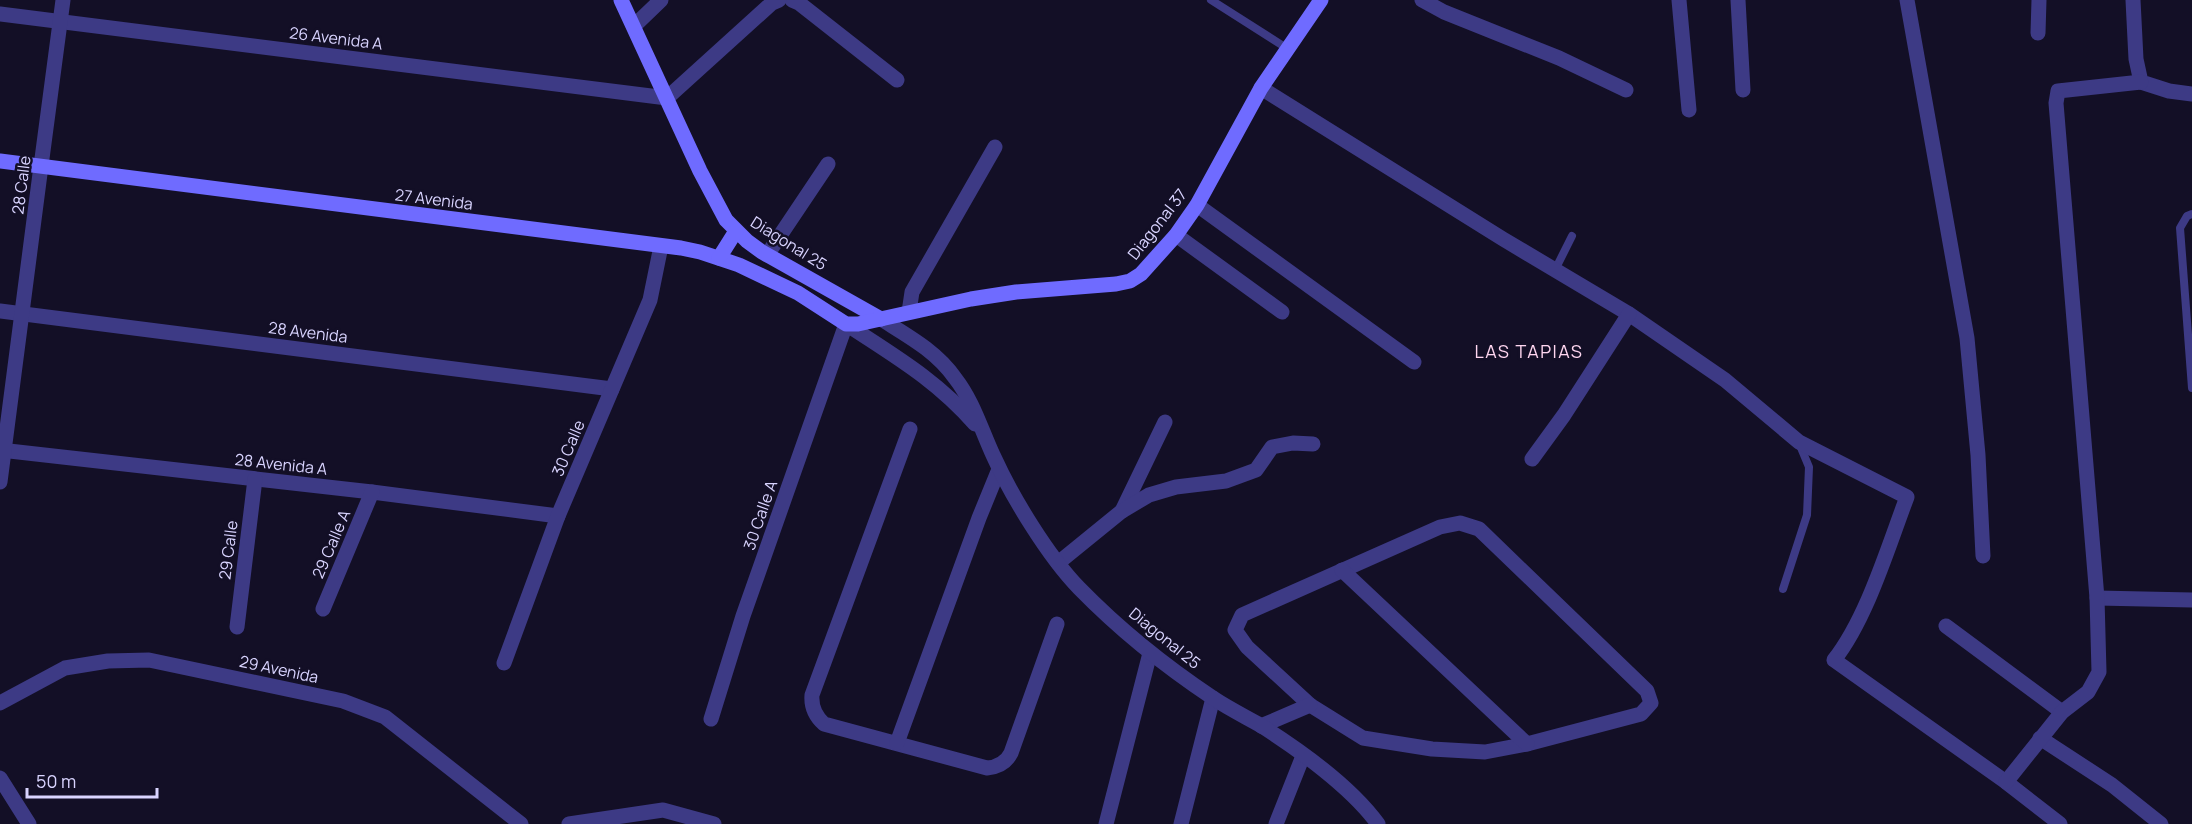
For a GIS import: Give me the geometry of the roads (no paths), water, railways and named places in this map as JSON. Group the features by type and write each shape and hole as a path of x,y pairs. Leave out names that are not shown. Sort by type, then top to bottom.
{"main road":[{"name":"Diagonal 25","path":"621,0 726,220 736,231 767,255 881,319"},
{"name":"Diagonal 37","path":"846,324 1016,292 1122,283 1141,274 1176,235 1197,205 1261,88 1321,0"},
{"name":"27 Avenida","path":"0,161 661,246 719,258 749,269 798,293 846,324"},
{"path":"719,258 736,231"}],"street":[{"name":"28 Calle","path":"0,482 2,450 63,0"},
{"path":"634,26 662,0"},
{"path":"668,98 771,3 779,0"},
{"path":"792,0 799,3 897,80"},
{"path":"1422,0 1444,12 1559,58 1626,90"},
{"path":"1679,0 1689,110"},
{"path":"1738,0 1743,90"},
{"path":"1907,0 1967,339 1978,455 1983,556"},
{"path":"2038,33 2039,0"},
{"path":"2133,0 2136,59 2141,82"},
{"name":"26 Avenida A","path":"0,14 668,98"},
{"path":"2006,782 2062,712 2088,692 2099,672 2097,598 2056,103 2058,91 2141,82 2169,92 2192,94"},
{"path":"1261,88 1629,314 1725,380 1799,442 1907,496 1861,614 1846,645 1834,660 2006,782 2060,824"},
{"path":"909,312 912,292 995,147"},
{"path":"767,255 828,164"},
{"path":"1197,205 1414,362"},
{"path":"1176,235 1282,312"},
{"name":"30 Calle","path":"504,663 558,516 650,300 661,246"},
{"name":"28 Avenida","path":"0,311 612,389"},
{"path":"1532,459 1629,314"},
{"name":"Diagonal 25","path":"881,319 916,341 942,362 966,394 999,469 1058,563 1079,588 1150,653 1213,698 1261,726 1353,795 1378,824"},
{"name":"Diagonal 25","path":"846,324 924,375 945,393 981,431"},
{"name":"30 Calle A","path":"711,719 743,616 846,324"},
{"path":"1122,511 1165,422"},
{"path":"910,429 812,701 815,714 824,724 987,768 1004,763 1011,753 1057,624"},
{"path":"1058,563 1122,511 1149,495 1176,487 1226,481 1256,470 1272,447 1293,443 1313,444"},
{"name":"28 Avenida A","path":"2,450 372,492 558,516"},
{"path":"897,743 999,469"},
{"name":"29 Calle","path":"237,627 255,479"},
{"name":"29 Calle A","path":"323,609 372,492"},
{"path":"1460,523 1479,529 1647,690 1651,703 1641,714 1527,744 1485,752 1432,749 1363,738 1310,705 1247,647 1235,630 1242,615 1342,570 1440,527 1460,523"},
{"path":"1342,570 1527,744"},
{"path":"2097,598 2192,600"},
{"path":"1946,626 2062,712"},
{"path":"1106,824 1150,653"},
{"name":"29 Avenida","path":"0,704 65,668 108,661 149,660 343,701 385,717 521,824"},
{"path":"1181,824 1213,698"},
{"path":"1261,726 1310,705"},
{"path":"2040,738 2112,785 2161,824"},
{"path":"1276,824 1303,756"},
{"path":"0,777 29,824"},
{"path":"569,824 661,817 714,824"}],"lane":[{"path":"1211,0 1287,49"},
{"path":"2192,214 2187,216 2180,228 2192,388"},
{"path":"1555,270 1572,236"},
{"path":"1783,589 1807,515 1809,467 1799,442"}],"district":[{"name":"LAS TAPIAS","path":"1529,351"}]}
